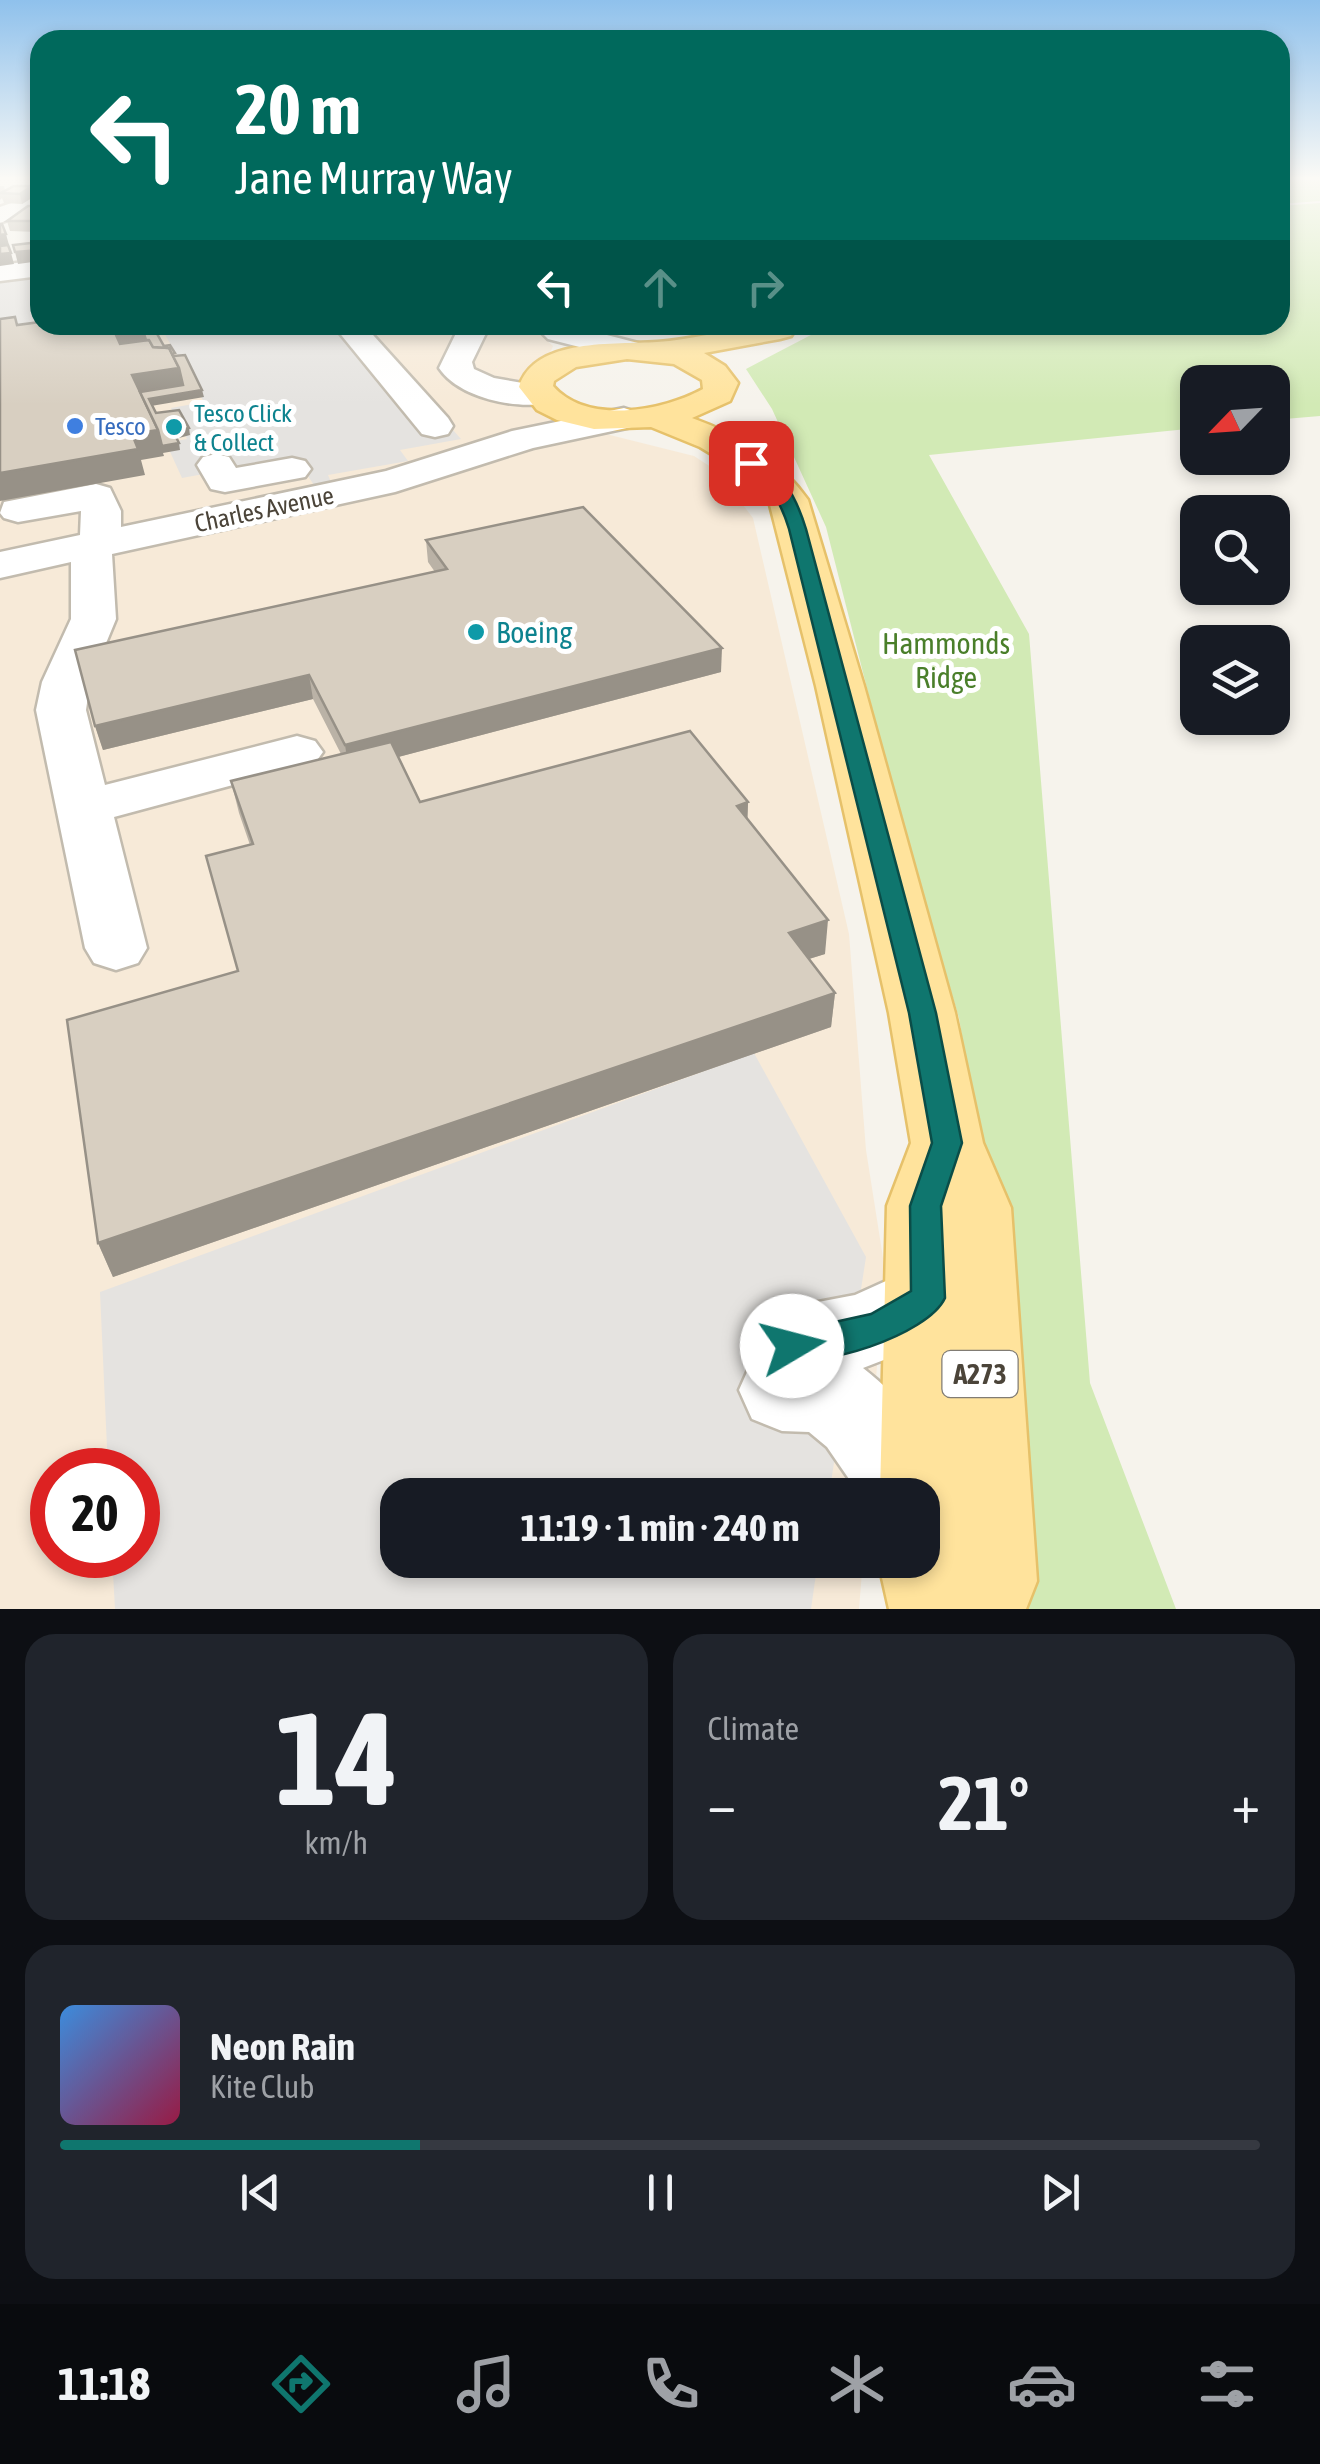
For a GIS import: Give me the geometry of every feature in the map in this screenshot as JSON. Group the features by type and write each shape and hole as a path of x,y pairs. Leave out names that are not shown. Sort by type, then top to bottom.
{"main road":[{"path":"718,377 718,394 705,404 640,418 582,415 552,364 741,335"},
{"path":"718,377 775,335"},
{"path":"641,351 701,363 718,377"},
{"name":"A273","path":"718,377 769,454 776,483"},
{"name":"A273","path":"640,418 725,444 776,483 788,500 840,686 922,1013 947,1143 974,1208 989,1581 978,1609"},
{"name":"A273","path":"924,1478 928,1298 925,1206 947,1143"},
{"name":"A273","path":"928,1578 937,1609"}],"street":[{"path":"0,273 30,269"},
{"path":"357,335 434,426"},
{"path":"470,335 455,368 470,381 552,364"},
{"path":"525,439 552,364"},
{"name":"Charles Avenue","path":"0,566 394,482 525,439 640,418"},
{"path":"216,465 225,481 292,469"},
{"path":"18,510 96,496 101,511 95,545 96,607 87,641 62,682 61,710 116,948"},
{"path":"82,808 298,752"},
{"path":"901,1478 858,1417 787,1368 838,1340 880,1327 928,1298"}],"shaded area":[{"path":"30,277 30,335 541,335 553,346 536,387 570,412 554,421 694,456 717,471 753,518 849,934 866,1150 884,1264 869,1478 380,1478 380,1578 862,1578 859,1609 0,1609 0,281"},
{"path":"30,277 30,329 0,341 0,281"},
{"name":"Tesco","path":"165,335 369,335 461,439 400,450 408,461 328,475 331,482 314,485 295,457 182,478 166,443 187,439 171,408 204,402"},
{"path":"754,1053 866,1257 832,1478 380,1478 380,1578 815,1578 811,1609 115,1609 113,1578 160,1578 160,1448 107,1448 100,1292"}],"green space":[{"name":"Hammonds Ridge","path":"1290,255 1320,255 1320,416 1290,419 1290,365 1180,365 1180,430 929,455 1029,634 1090,1383 1176,1609 1020,1609 1028,1434 959,1018 901,822 826,527 772,409 746,369 811,335 1290,335"}],"building":[{"name":"Tesco","path":"15,317 17,325 30,323 30,335 116,335 120,344 149,340 153,347 169,348 179,368 132,375 158,430 132,434 138,449 0,473 0,319"},
{"path":"144,335 158,335 164,346 170,345 175,353 169,348 153,347"},
{"path":"185,355 202,390 149,399 156,413 179,410 189,428 166,434 174,433 179,443 162,446 140,392 183,385 173,356"},
{"name":"Boeing","path":"583,507 722,648 345,745 309,675 95,726 75,650 447,569 426,540"},
{"path":"690,731 748,802 737,806 828,920 789,933 835,993 98,1243 67,1020 238,971 206,856 253,844 231,781 391,742 420,802"}],"place":[{"name":"Tesco","path":"75,426"},
{"name":"Tesco Click & Collect","path":"174,427"},
{"name":"Boeing","path":"476,632"}],"route":[{"path":"751,463 776,483 788,500 798,529 922,1013 947,1143 925,1206 928,1298 880,1327 838,1340 792,1346"}]}
